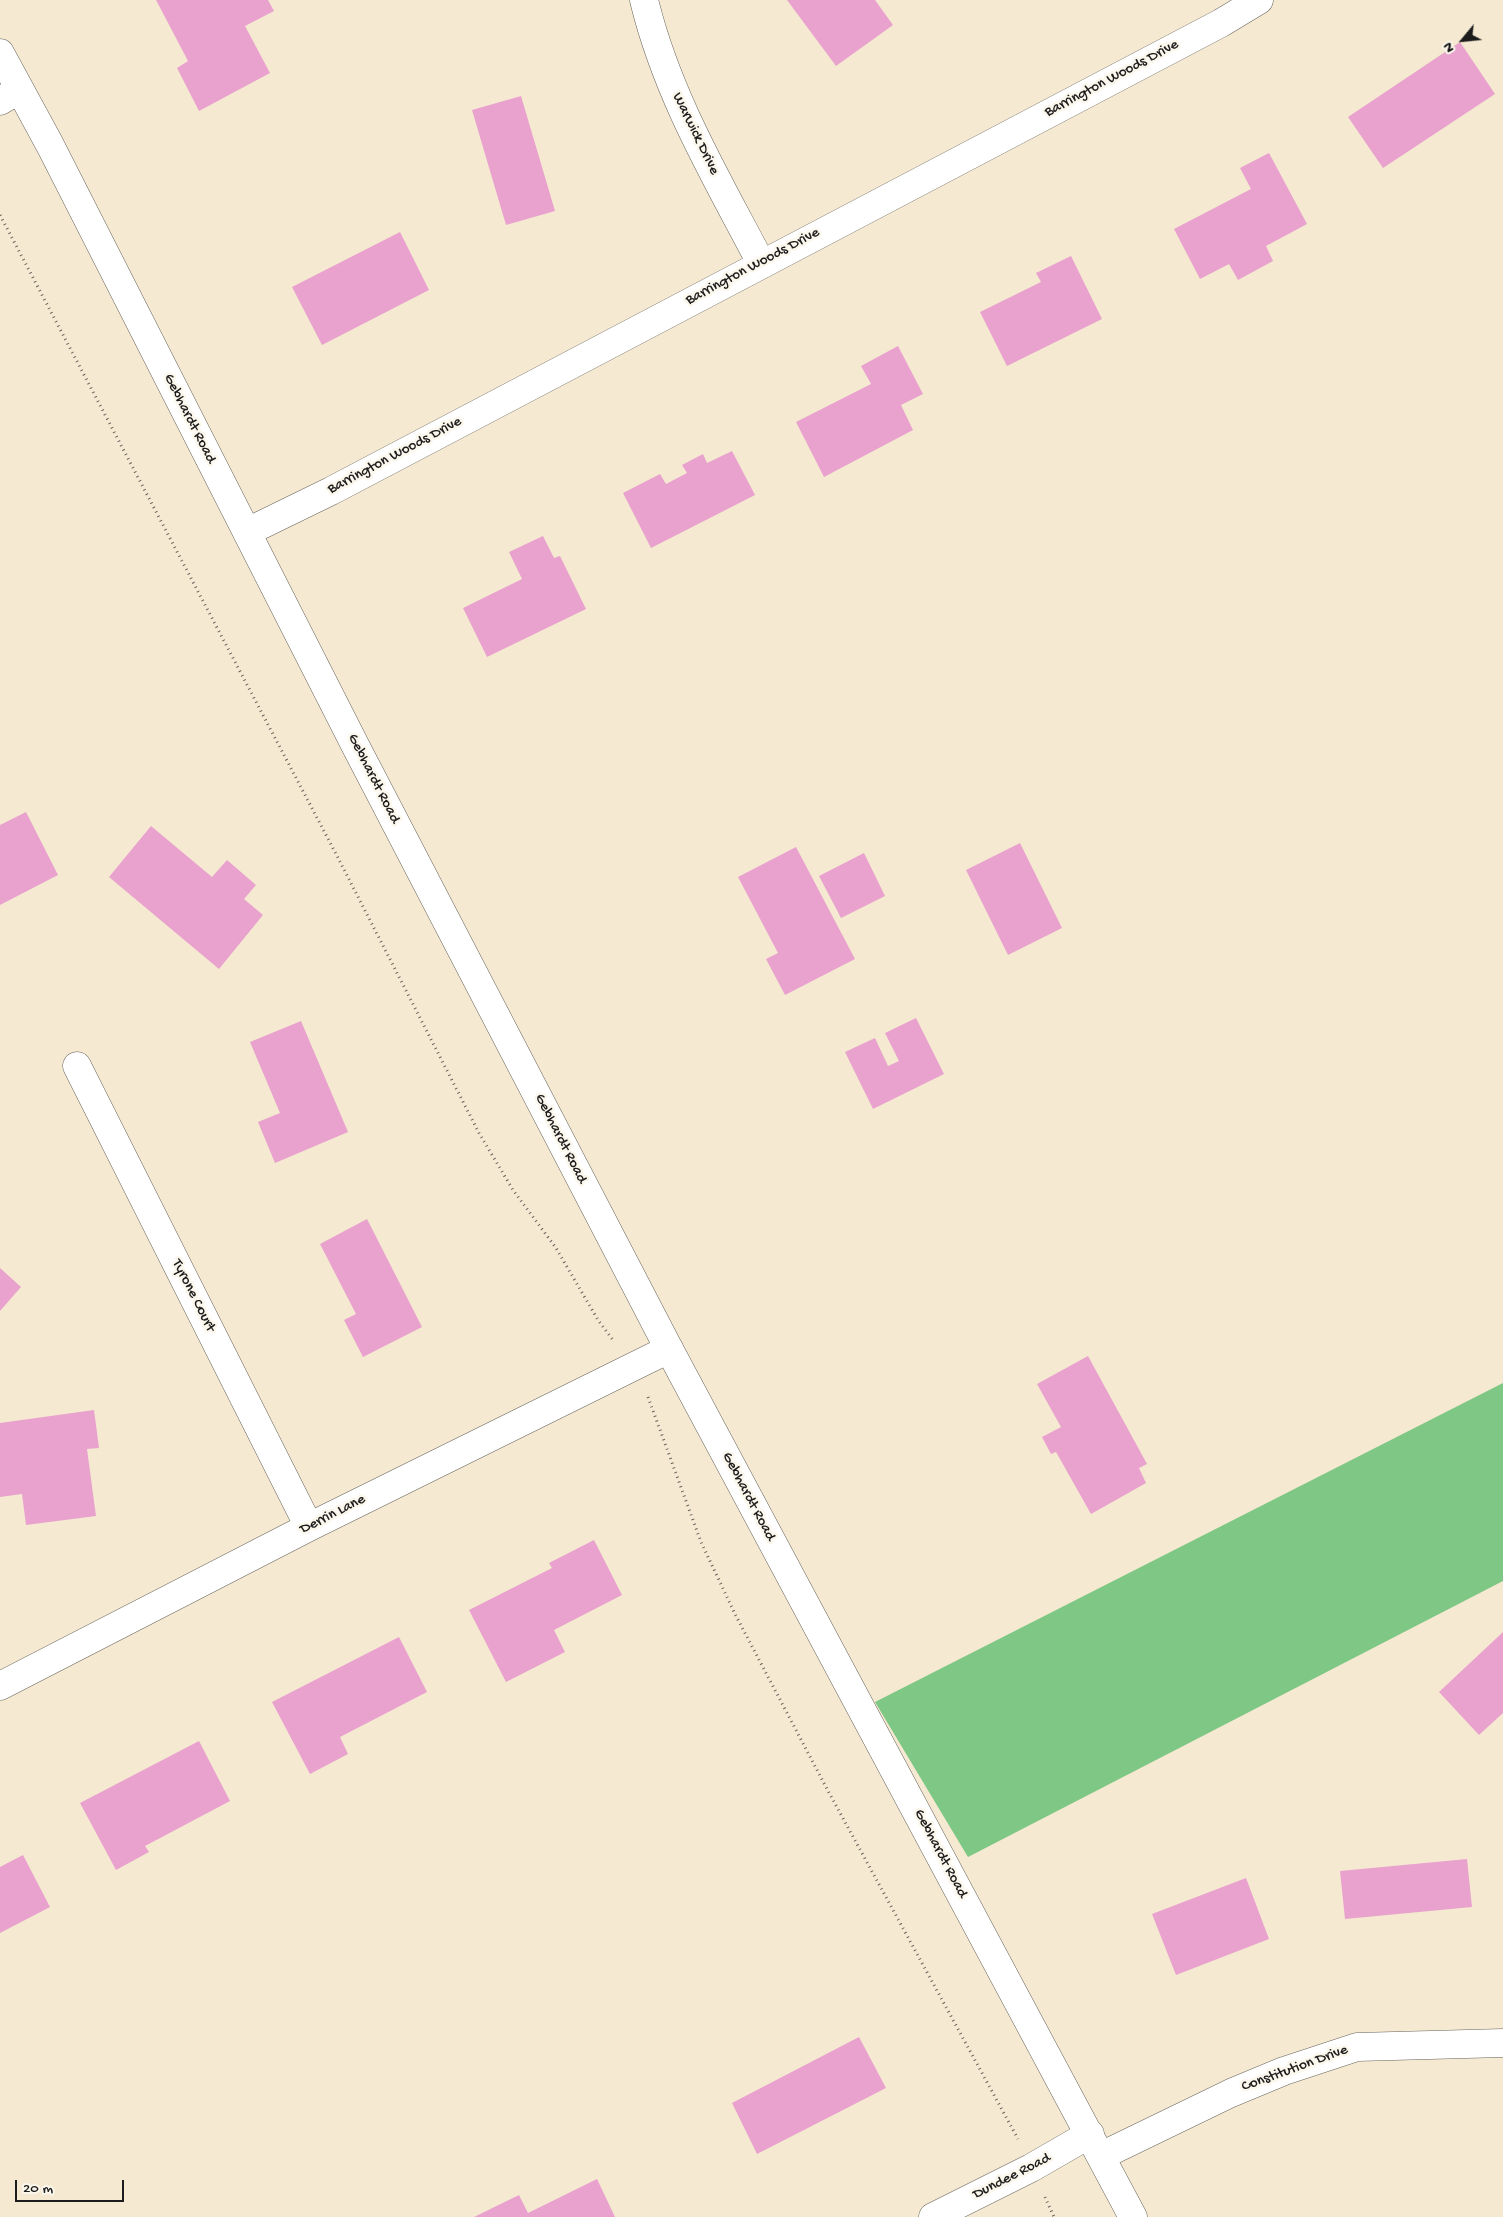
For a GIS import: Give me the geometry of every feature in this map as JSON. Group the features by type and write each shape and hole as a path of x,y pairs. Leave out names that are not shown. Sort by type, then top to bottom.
{"street":[{"name":"Warwick Drive","path":"644,0 654,40 682,112 761,263"},
{"name":"Barrington Woods Drive","path":"247,532 331,491 1221,22 1259,0"},
{"name":"Gebhardt Road","path":"0,53 10,95 247,532 669,1349 1134,2217"},
{"name":"Tyrone Court","path":"77,1066 309,1526"},
{"name":"Derrin Lane","path":"0,1686 309,1526 669,1349"},
{"name":"Constitution Drive","path":"1096,2145 1284,2071 1358,2046 1503,2043"},
{"name":"Dundee Road","path":"933,2217 1031,2168 1096,2145"}],"path":[{"path":"0,215 330,844 479,1133 513,1190 556,1248 598,1320 632,1367 649,1399 701,1542 734,1614 826,1789 1014,2131 1054,2217"}],"green space":[{"path":"1503,1383 1503,1581 968,1857 875,1702"}],"building":[{"path":"156,0 268,0 274,11 245,26 270,73 199,111 177,68 188,61"},
{"path":"787,0 875,0 893,25 836,66"},
{"path":"1460,42 1495,94 1383,168 1348,117"},
{"path":"521,96 555,211 506,225 472,110"},
{"path":"1269,153 1307,224 1266,246 1273,261 1238,280 1229,264 1200,279 1174,229 1251,189 1240,168"},
{"path":"400,232 429,290 322,345 292,287"},
{"path":"1071,256 1102,319 1007,366 980,312 1041,282 1036,273"},
{"path":"898,346 923,394 901,405 913,430 824,477 796,422 871,384 861,366"},
{"path":"732,451 755,495 651,548 623,493 660,474 666,484 687,473 682,465 703,454 707,463"},
{"path":"543,536 554,558 560,556 586,609 487,657 463,608 522,579 509,552"},
{"path":"26,812 58,875 0,905 0,825"},
{"path":"151,826 212,877 227,860 256,885 244,899 263,915 219,969 109,877"},
{"path":"1020,843 1062,928 1008,955 966,870"},
{"path":"796,847 855,959 785,995 766,959 778,953 738,877"},
{"path":"864,853 885,896 841,918 819,876"},
{"path":"916,1018 944,1074 873,1109 845,1052 875,1038 888,1066 899,1061 885,1033"},
{"path":"301,1021 348,1132 275,1163 258,1122 280,1113 250,1042"},
{"path":"367,1219 422,1327 363,1357 344,1320 356,1314 320,1244"},
{"path":"0,1268 21,1287 0,1311"},
{"path":"1088,1356 1147,1464 1139,1468 1146,1483 1091,1514 1056,1452 1051,1454 1042,1437 1061,1427 1037,1384"},
{"path":"94,1410 99,1448 87,1449 96,1516 26,1525 22,1494 0,1497 0,1423"},
{"path":"594,1540 622,1595 554,1630 565,1652 506,1682 469,1610 552,1568 549,1563"},
{"path":"1503,1632 1503,1713 1479,1735 1439,1692"},
{"path":"399,1637 427,1692 340,1737 348,1754 310,1774 272,1702"},
{"path":"199,1741 230,1801 145,1846 149,1852 116,1870 80,1803"},
{"path":"23,1855 50,1907 0,1933 0,1867"},
{"path":"1467,1859 1472,1907 1345,1919 1340,1871"},
{"path":"1246,1878 1269,1939 1176,1975 1152,1914"},
{"path":"859,2037 886,2088 757,2154 732,2103"},
{"path":"597,2179 615,2217 474,2217 519,2195 528,2213"}]}
